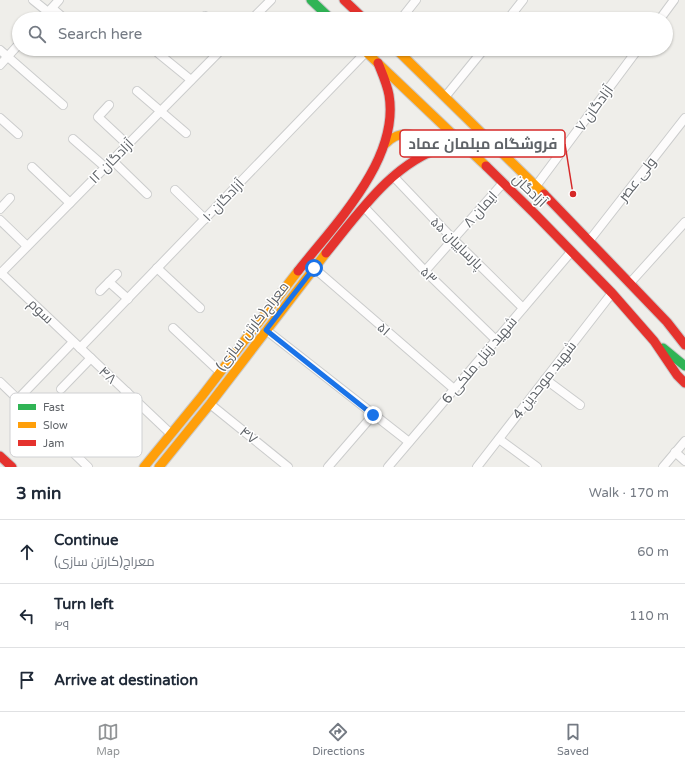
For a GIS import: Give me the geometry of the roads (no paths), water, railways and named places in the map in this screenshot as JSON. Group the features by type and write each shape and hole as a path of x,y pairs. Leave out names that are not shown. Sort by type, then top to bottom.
{"street":[{"path":"33,0 53,12"},
{"path":"50,10 59,0"},
{"path":"259,12 271,0"},
{"path":"311,0 324,12"},
{"path":"344,0 357,12"},
{"path":"407,12 416,0"},
{"path":"511,0 521,3 514,12"},
{"path":"665,12 674,0"},
{"path":"0,50 63,105"},
{"path":"0,65 12,52"},
{"path":"161,56 191,80"},
{"name":"۱۲ آزادگان","path":"0,273 215,56"},
{"name":"۱۰ آزادگان","path":"80,348 359,56"},
{"name":"آزادگان","path":"371,56 534,213 612,293 654,341"},
{"name":"آزادگان","path":"403,56 536,186 667,322"},
{"path":"445,97 478,56"},
{"name":"۷ آزادگان","path":"536,186 633,56"},
{"name":"معراج(کارتن سازی)","path":"144,467 356,197 385,144 390,114 389,94 378,63"},
{"path":"137,91 186,133"},
{"path":"109,105 97,118 128,145"},
{"path":"0,118 18,134"},
{"name":"ولی عصر","path":"590,241 685,118"},
{"path":"385,144 391,138 399,134 408,134 416,138 421,144 422,155"},
{"path":"73,139 105,167"},
{"name":"معراج(کارتن سازی)","path":"159,467 210,404 314,268 364,207 393,176 422,155 445,146 465,145"},
{"path":"112,160 147,194"},
{"path":"32,167 70,203"},
{"name":"پارساییان ۵۵","path":"393,176 453,239 523,308"},
{"name":"۸ ایمان","path":"425,271 503,183"},
{"path":"175,190 205,219"},
{"path":"0,208 10,198"},
{"name":"۵۳","path":"364,207 425,271 496,340"},
{"path":"0,220 27,246"},
{"path":"630,283 685,222"},
{"name":"6 شهید زینل ملکی","path":"388,467 571,252"},
{"path":"158,268 200,308"},
{"name":"۵۱","path":"314,268 454,389"},
{"name":"سوم","path":"0,273 80,348"},
{"path":"100,291 117,274"},
{"path":"109,282 128,299"},
{"name":"4 شهید موحدین","path":"477,467 612,293"},
{"path":"667,322 685,336"},
{"path":"667,322 685,346"},
{"path":"173,328 220,372"},
{"path":"266,330 409,442"},
{"path":"654,341 685,366"},
{"path":"654,341 677,375 685,383"},
{"path":"24,393 73,342"},
{"name":"۴۸","path":"80,348 127,392"},
{"path":"62,389 91,358"},
{"path":"545,379 580,405"},
{"path":"0,382 12,393"},
{"name":"۴۷","path":"210,404 288,467"},
{"name":"۴۸","path":"142,406 171,434"},
{"path":"328,467 373,415"},
{"path":"499,439 536,467"},
{"path":"663,467 685,441"},
{"path":"676,452 685,461"},
{"path":"0,456 12,467"},
{"path":"78,457 88,467"}],"place":[{"name":"فروشگاه مبلمان عماد","path":"573,194"}]}
